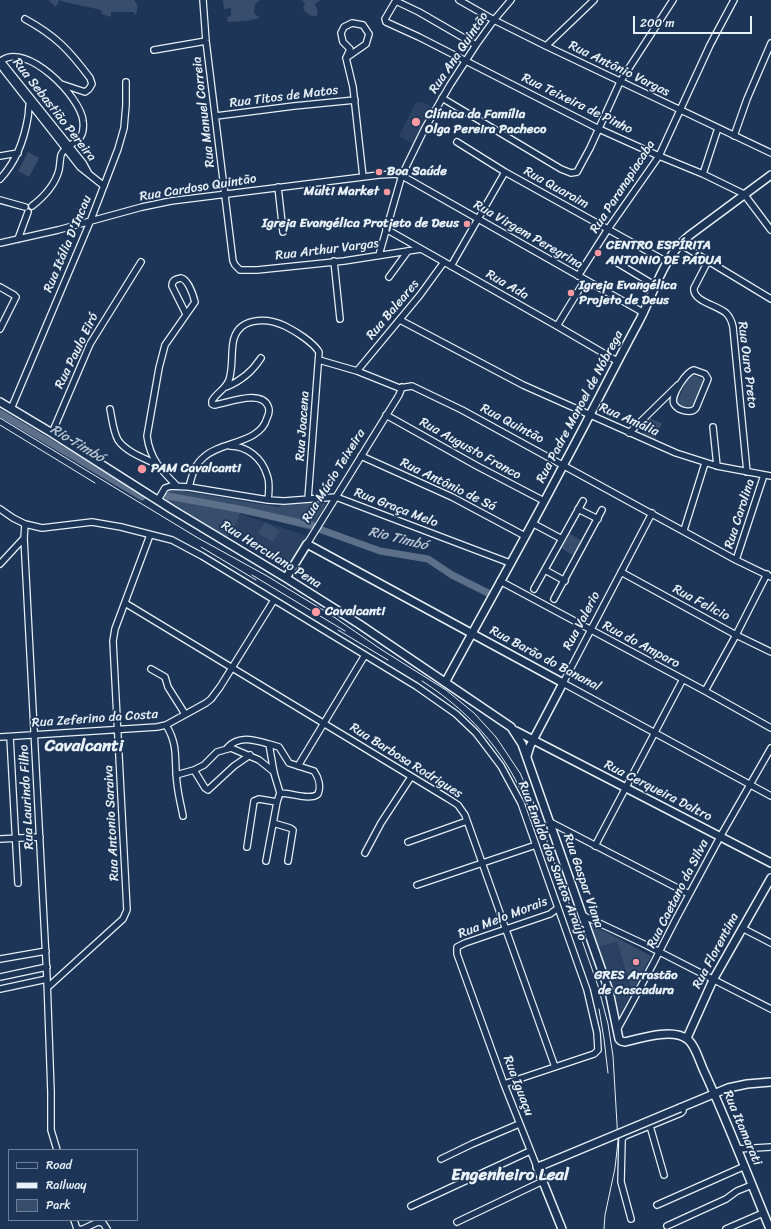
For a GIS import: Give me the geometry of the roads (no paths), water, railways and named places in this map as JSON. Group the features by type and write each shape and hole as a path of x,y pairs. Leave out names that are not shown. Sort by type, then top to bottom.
{"main road":[{"name":"Rua Padre Manoel de Nóbrega","path":"446,682 471,633 564,465 617,361 644,313 667,262 680,244 771,174"},
{"name":"Rua Herculano Pena","path":"0,402 286,578 446,682 514,730"},
{"name":"Rua Múcio Teixeira","path":"286,578 307,544"},
{"name":"Rua Barão do Bananal","path":"307,544 563,683"},
{"name":"Rua Valerio","path":"533,740 563,683"},
{"name":"Rua Cerqueira Daltro","path":"514,730 771,863"},
{"name":"Rua Gaspar Viana","path":"514,730 527,756 609,991 619,1039 623,1042 662,1034 687,1038"},
{"path":"527,756 533,740"},
{"name":"Rua Florentina","path":"687,1038 713,980 771,878"},
{"name":"Rua Itamarati","path":"687,1038 693,1047 738,1149 770,1229"},
{"path":"540,1166 714,1094 737,1086 771,1082"},
{"name":"Rua Iguaçu","path":"540,1166 542,1181 562,1229"}],"street":[{"name":"Rua Manuel Correia","path":"203,0 206,41 233,261 237,268"},
{"name":"Rua Antônio Vargas","path":"459,0 494,20 546,46 771,153"},
{"name":"Rua Ana Quintão","path":"379,255 402,175 425,128 442,98 476,46 494,20 511,0"},
{"path":"546,46 594,0"},
{"path":"442,98 561,169 571,173 577,172 599,129 620,82 673,0"},
{"name":"Rua Paranapiacaba","path":"578,276 659,156 710,46 734,0"},
{"name":"Rua Teixeira de Pinho","path":"476,46 419,12 398,2 395,2 385,19 386,22 599,129 703,174 744,194"},
{"path":"24,18 45,31 66,48 90,78 92,84 89,89 84,92 59,83"},
{"path":"346,58 366,44 369,34 363,25 352,23 344,27 342,33 343,42 350,49 346,58 354,87 363,177"},
{"path":"154,50 206,41"},
{"path":"734,136 747,98 771,43"},
{"name":"Rua Sebastião Pereira","path":"59,83 36,64 25,58 11,57 4,58 1,61 1,66 68,148 83,171 104,186"},
{"name":"Rua Itália D'Incau","path":"11,409 90,222 118,149 124,128 126,82"},
{"path":"0,200 32,210 32,206 43,197 53,185 61,155 81,136 83,121 82,114 75,100 59,83"},
{"path":"0,179 13,163 18,152 26,129 30,100"},
{"name":"Rua Titos de Matos","path":"216,116 355,100"},
{"path":"703,174 718,128"},
{"name":"Rua Quaraim","path":"457,142 505,172 667,262"},
{"path":"0,156 18,152"},
{"path":"451,266 505,172"},
{"name":"Rua Cardoso Quintão","path":"0,243 171,201 390,173 402,175"},
{"name":"Rua Virgem Peregrina","path":"402,175 644,313"},
{"path":"278,187 283,232"},
{"path":"744,194 771,230"},
{"path":"18,239 27,209"},
{"name":"Rua Ada","path":"386,229 617,361"},
{"path":"680,244 771,299"},
{"name":"Rua Arthur Vargas","path":"237,268 245,271 421,249"},
{"path":"389,277 408,251"},
{"path":"334,261 340,319"},
{"name":"Rua Ouro Preto","path":"708,261 693,291 696,296 726,313 733,327 747,472"},
{"name":"Rua Paulo Eiró","path":"52,433 90,344 141,262"},
{"name":"Rua Baleares","path":"357,371 420,295 444,262"},
{"path":"616,262 656,286"},
{"path":"176,486 156,464 148,444 147,436 159,368 165,345 194,304 195,300 186,280 181,278 174,280 172,286 186,314"},
{"path":"557,326 585,280"},
{"path":"0,287 16,297 0,329"},
{"path":"226,386 231,369 233,342 235,336 242,327 249,322 263,320 282,325 295,332 315,347 319,357"},
{"name":"Rua Amália","path":"400,320 523,385 676,453 716,466 771,476"},
{"name":"Rua Quintão","path":"319,357 397,387 412,386 462,410 684,530 736,560 769,576"},
{"name":"Rua Joacena","path":"308,499 319,357"},
{"path":"189,487 196,465 203,457 211,451 252,436 259,432 267,421 269,409 265,401 257,397 212,404 214,397 226,386 236,383 250,373 261,358"},
{"path":"629,433 682,381 687,374 694,370 705,374 708,380 693,412 680,409 673,404 674,396 682,381"},
{"name":"Rua Múcio Teixeira","path":"307,544 402,387"},
{"path":"110,409 116,435 121,444 128,450 156,464"},
{"name":"Rua Augusto Franco","path":"386,415 544,501"},
{"path":"714,427 716,466"},
{"path":"227,446 243,448 254,454 263,464 268,476 268,500"},
{"name":"Rua Antônio de Sá","path":"361,456 452,497 525,536"},
{"path":"684,530 705,463"},
{"name":"Rua Carolina","path":"736,560 764,475"},
{"path":"158,500 165,488 176,486"},
{"name":"Rua Graça Melo","path":"176,486 268,500 284,501 336,497 510,563"},
{"path":"534,589 583,501"},
{"name":"Rua Enaldo dos Santos Araújo","path":"0,509 25,524 42,528 92,522 166,538 182,545 416,686 456,714 468,725 501,766 521,802 588,990 597,1033 598,1046 596,1052 555,1067"},
{"path":"578,509 598,519"},
{"path":"554,599 602,510"},
{"name":"Rua Valerio","path":"563,683 652,513"},
{"path":"532,523 562,539"},
{"name":"Rua Laurindo Filho","path":"25,524 24,538 48,987 51,1069 51,1130 57,1149"},
{"name":"Rua Antonio Saraiva","path":"48,987 126,915 127,905 113,641 115,629 150,534"},
{"path":"0,564 24,538"},
{"path":"545,570 564,581"},
{"name":"Rua Felicio","path":"621,572 736,635 771,652"},
{"path":"705,691 769,576"},
{"name":"Rua do Amparo","path":"500,581 771,728"},
{"name":"Rua Zeferino da Costa","path":"0,737 157,727 166,725 211,699 232,669 274,600"},
{"name":"Rua Barbosa Rodrigues","path":"125,603 232,669 324,722 447,798 462,809 555,1067"},
{"path":"298,766 365,655"},
{"path":"152,669 165,677 168,687 185,714"},
{"path":"595,846 683,679"},
{"name":"Rua Barão do Bananal","path":"563,683 771,796"},
{"path":"166,725 175,744 176,775 183,816"},
{"path":"10,737 18,882"},
{"path":"176,775 194,770 204,765 218,752 232,744 243,739 252,739 278,747 289,763 314,771 319,782 320,790 318,794 311,798 280,793"},
{"path":"266,862 280,793 274,773 269,744"},
{"path":"227,748 250,755 259,760 274,773"},
{"name":"Rua Caetano da Silva","path":"617,1030 660,952 720,836 771,748"},
{"path":"194,770 205,788 208,790 234,766 250,755"},
{"path":"365,853 381,823 411,777"},
{"path":"247,847 254,801 259,799 277,802"},
{"path":"408,842 467,821"},
{"path":"550,822 689,894"},
{"path":"273,823 293,830 288,861"},
{"path":"0,839 40,837"},
{"path":"417,885 536,845"},
{"name":"Rua Melo Morais","path":"456,949 465,943 548,915 555,912 558,908"},
{"path":"548,915 554,916 563,921"},
{"path":"582,915 660,952 771,1009"},
{"path":"742,928 771,942"},
{"name":"Rua Iguaçu","path":"456,949 519,1124 530,1151 540,1166"},
{"path":"0,959 46,950"},
{"path":"0,977 47,967"},
{"path":"0,989 47,979"},
{"path":"504,1084 555,1067"},
{"path":"631,1219 622,1189 622,1139 625,1136 682,1113 683,1110 681,1107"},
{"path":"441,1159 519,1124"},
{"path":"650,1126 664,1175"},
{"path":"738,1149 771,1147"},
{"path":"411,1206 530,1151"},
{"path":"658,1205 745,1166"},
{"path":"458,1222 542,1181"},
{"path":"667,1226 726,1199 737,1191 752,1185"},
{"path":"726,1229 763,1213"},
{"path":"74,1221 77,1229 79,1229"},
{"path":"83,1229 98,1222 103,1223 107,1229"}],"waterway":[{"name":"Rio Timbó","path":"0,413 142,497"},
{"name":"Rio Timbó","path":"168,496 239,509 314,526"},
{"name":"Rio Timbó","path":"319,529 380,551 428,559 452,575 488,593"}],"railway":[{"path":"0,418 198,538 267,576 328,613 382,650 446,690 474,713 496,737 520,773 534,804 598,986 608,1024 613,1056 618,1141 615,1168 605,1215 604,1229"},
{"path":"0,425 95,483"},
{"path":"201,547 256,580"},
{"path":"252,575 345,631"},
{"path":"338,630 388,660"},
{"path":"422,681 458,708 489,740 513,775 532,816"},
{"path":"599,1009 608,1073"}],"place":[{"name":"Clínica da Família Olga Pereira Pacheco","path":"416,122"},
{"name":"Boa Saúde","path":"379,172"},
{"name":"Multi Market","path":"387,192"},
{"name":"Igreja Evangélica Protjeto de Deus","path":"467,224"},
{"name":"CENTRO ESPÍRITA ANTONIO DE PÁDUA","path":"598,253"},
{"name":"Igreja Evangélica Projeto de Deus","path":"571,293"},
{"name":"PAM Cavalcanti","path":"142,469"},
{"name":"Cavalcanti","path":"316,612"},
{"name":"GRES Arrastão de Cascadura","path":"636,962"}],"district":[{"name":"Cavalcanti","path":"84,747"},
{"name":"Engenheiro Leal","path":"510,1176"}]}
